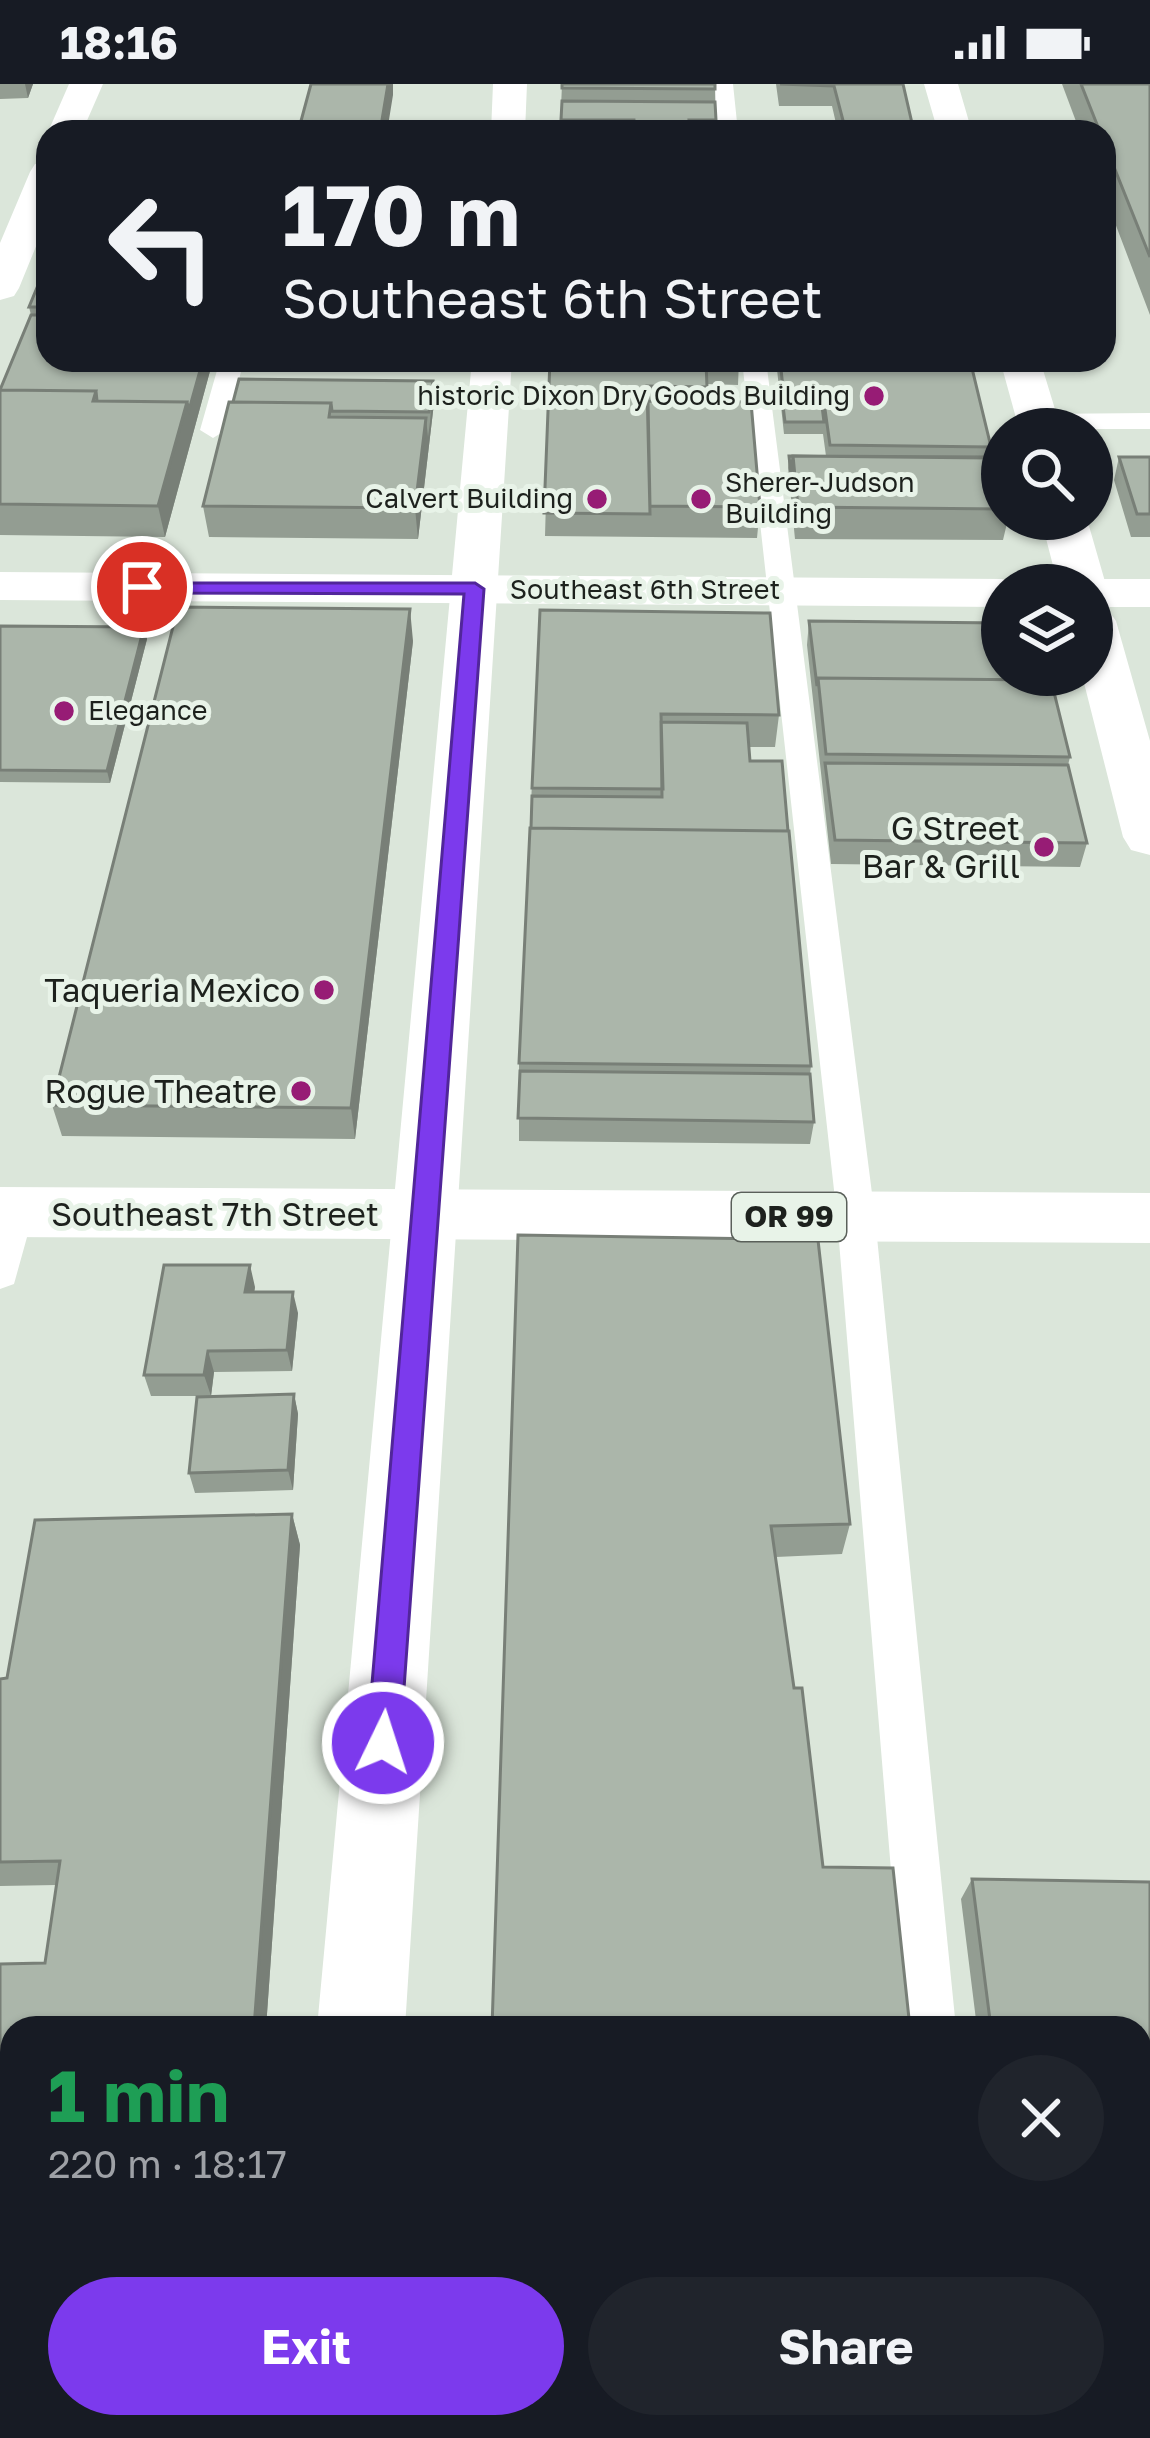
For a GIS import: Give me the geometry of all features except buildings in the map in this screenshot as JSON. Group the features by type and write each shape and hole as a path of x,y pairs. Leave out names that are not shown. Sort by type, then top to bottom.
{"main road":[{"path":"70,120 86,84"},
{"path":"508,120 510,84"},
{"path":"940,84 951,120"},
{"path":"0,288 36,201"},
{"path":"363,2016 491,372"},
{"path":"1024,372 1034,408"},
{"name":"Southeast 6th Street","path":"0,586 981,593"},
{"path":"1113,593 1150,593"},
{"path":"1112,696 1150,837"},
{"name":"Southeast 7th Street","path":"5,1232 428,1216 1150,1218"}],"lane":[{"path":"723,84 727,120"},
{"path":"213,430 229,372"},
{"path":"755,372 856,1217 929,2016"},
{"path":"1113,422 1150,421"}],"place":[{"name":"historic Dixon Dry Goods Building","path":"874,396"},
{"name":"Calvert Building","path":"597,499"},
{"name":"Sherer-Judson Building","path":"701,499"},
{"name":"Elegance","path":"64,711"},
{"name":"G Street Bar & Grill","path":"1044,847"},
{"name":"Taqueria Mexico","path":"324,990"},
{"name":"Rogue Theatre","path":"301,1091"}],"route":[{"path":"142,587 475,589 383,1743"}]}
